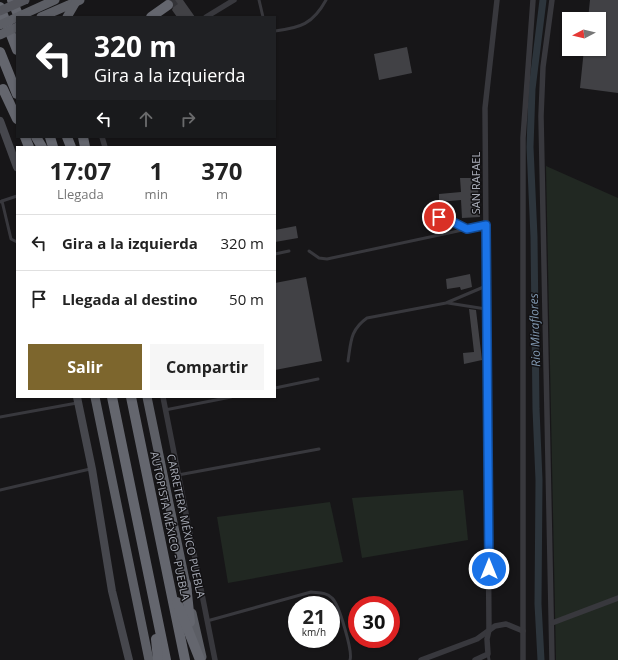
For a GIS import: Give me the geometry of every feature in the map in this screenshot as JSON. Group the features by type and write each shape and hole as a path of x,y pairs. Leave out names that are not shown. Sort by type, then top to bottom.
{"highway":[{"path":"12,0 19,16"},
{"path":"18,16 55,0"},
{"path":"42,16 79,0"},
{"path":"68,16 79,0"},
{"path":"152,16 168,5"},
{"path":"0,6 16,47"},
{"path":"0,24 16,17"},
{"path":"0,35 16,28"},
{"path":"0,52 16,92"},
{"path":"2,86 16,99"},
{"path":"2,86 16,117"},
{"path":"95,398 150,660"},
{"path":"112,398 166,660"},
{"name":"AUTOPISTA MÉXICO - PUEBLA","path":"131,398 186,660"},
{"name":"CARRETERA MÉXICO PUEBLA","path":"147,398 203,660"},
{"path":"186,584 194,660"},
{"path":"170,587 184,616 200,660"},
{"path":"154,601 158,660"}],"main road":[{"path":"0,11 26,0"},
{"path":"0,120 16,164"},
{"path":"78,400 92,469 112,591 129,660"}],"street":[{"path":"208,16 234,0"},
{"name":"SAN RAFAEL","path":"488,657 485,108 497,0"},
{"path":"523,660 523,138 533,0"},
{"path":"552,0 543,68 541,116 552,660"},
{"path":"163,398 215,660"},
{"path":"552,623 618,598"},
{"path":"421,660 477,639 495,626 506,624 523,631"},
{"path":"475,660 488,657"}],"lane":[{"path":"258,0 263,16"},
{"path":"276,31 298,28 321,10 326,0"},
{"path":"16,196 1,201 11,239 16,242"},
{"path":"430,215 449,220 467,229"},
{"path":"309,252 319,258 327,259 486,225"},
{"path":"276,254 289,251"},
{"path":"348,361 352,334 358,324 367,318 446,303 487,286"},
{"path":"446,303 487,309"},
{"path":"276,388 318,379"},
{"path":"166,410 226,398"},
{"path":"0,417 78,400"},
{"path":"178,475 319,449"},
{"path":"0,490 92,469"},
{"path":"207,620 311,592 324,593 332,598 338,607 350,650 350,660"}],"shaded area":[{"path":"546,166 618,198 618,660 556,660"},
{"path":"463,490 468,540 362,558 352,498"},
{"path":"330,502 343,562 228,583 217,517"}],"building":[{"path":"172,0 183,0 194,16 176,16 172,10 174,5"},
{"path":"590,0 618,0 618,93 580,88 583,56 606,56 606,12 589,12"},
{"path":"407,47 412,73 379,80 374,54"},
{"path":"460,178 472,178 473,188 478,188 480,217 462,218 461,200 439,202 439,194 461,192"},
{"path":"296,226 298,238 276,242 276,230"},
{"path":"470,274 472,287 461,290 460,287 447,289 446,279"},
{"path":"306,277 322,361 276,370 276,283"},
{"path":"469,309 476,310 482,360 464,364 463,353 474,352"}],"waterway":[{"name":"Rio Miraflores","path":"541,660 538,604 539,480 536,409 534,237 530,147 532,89 543,0"}],"tunnel":[{"path":"168,5 175,0"}],"route":[{"path":"439,217 467,229 486,225 489,569"}]}
